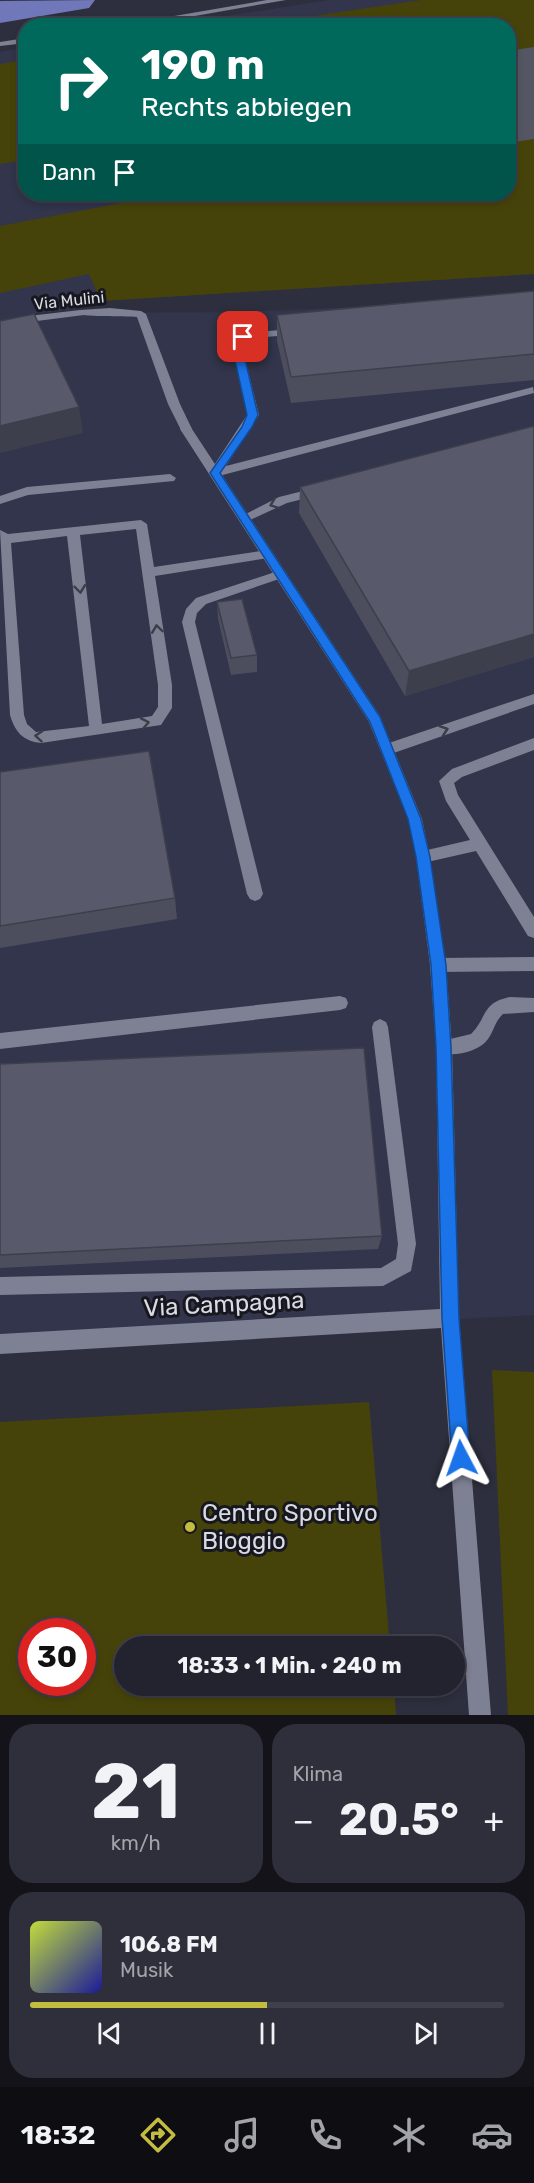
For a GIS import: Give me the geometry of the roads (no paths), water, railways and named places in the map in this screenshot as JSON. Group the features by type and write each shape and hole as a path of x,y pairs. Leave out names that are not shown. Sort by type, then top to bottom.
{"street":[{"path":"170,18 282,0"},
{"path":"0,44 18,41"},
{"name":"Via Mulini","path":"0,326 37,318 80,313 110,311 141,314 174,404 186,429 215,473"},
{"path":"215,473 253,415 237,346 238,340 254,335 312,330"},
{"path":"215,473 533,390"},
{"path":"215,473 375,720 415,819 423,857 438,965 444,1047 450,1318 480,1715"},
{"path":"0,500 27,491 170,478"},
{"path":"244,518 283,500 329,488"},
{"path":"141,524 165,685 165,708 156,721 41,738 32,737 25,733 17,715 3,537 73,531 141,524"},
{"path":"73,531 96,730"},
{"path":"149,572 268,554"},
{"path":"255,894 188,627 188,616 191,609 201,602 281,574"},
{"path":"388,749 534,699"},
{"path":"534,743 457,773 446,781 451,797 534,931"},
{"path":"423,857 479,844"},
{"path":"438,965 534,964"},
{"path":"0,1041 340,1003"},
{"path":"444,1047 473,1042 484,1033 490,1016 497,1009 508,1005 534,1005"},
{"path":"0,1286 383,1277 404,1264 407,1244 380,1027"},
{"name":"Via Campagna","path":"0,1344 450,1318"}],"waterway":[{"path":"0,12 76,0"}],"place":[{"name":"Centro Sportivo Bioggio","path":"190,1527"}]}
